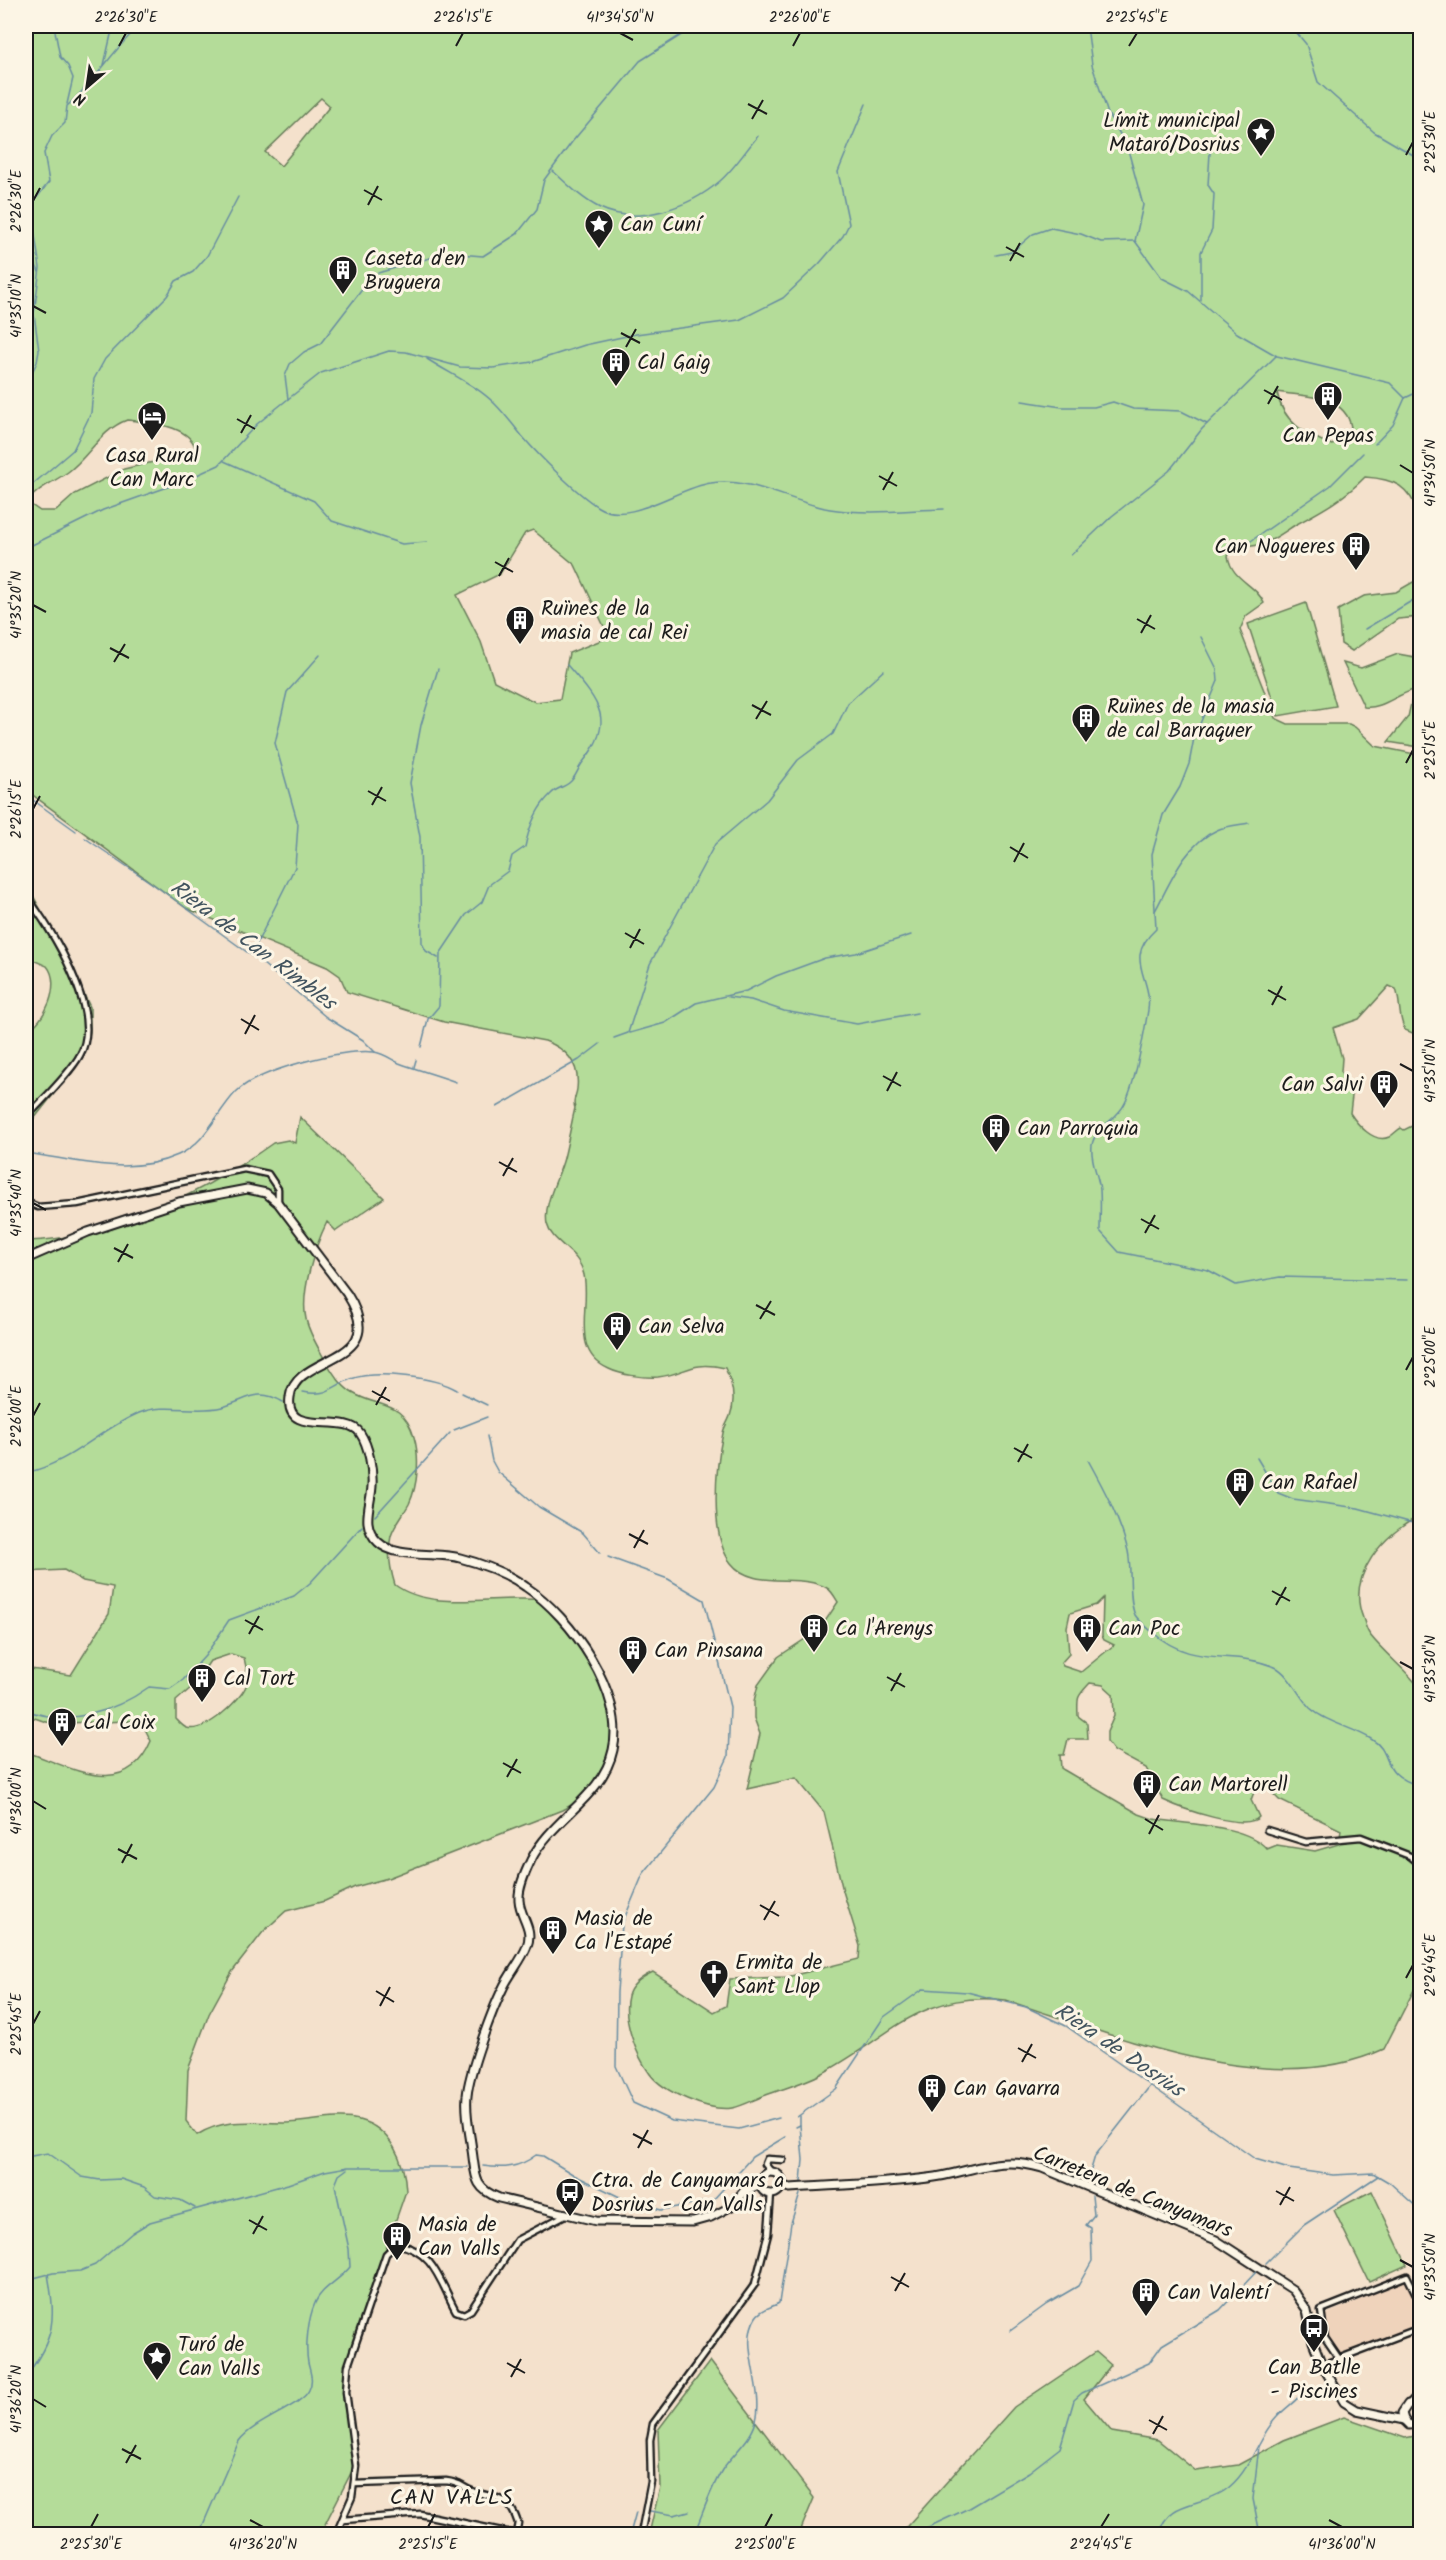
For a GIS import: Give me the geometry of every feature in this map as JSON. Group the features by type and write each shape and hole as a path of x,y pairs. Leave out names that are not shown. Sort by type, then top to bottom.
{"street":[{"path":"26,896 67,962 84,1000 86,1036 80,1055 26,1118"},
{"path":"26,1202 38,1207 77,1204 244,1169 268,1174 278,1189 278,1203"},
{"path":"26,1259 88,1232 179,1202 247,1189 266,1192 278,1203 347,1294 360,1317 358,1336 351,1346 300,1379 291,1389 289,1400 292,1412 305,1422 347,1423 360,1432 371,1476 372,1490 367,1512 372,1535 390,1549 457,1557 494,1569 526,1587 554,1610 575,1634 598,1672 615,1725 614,1749 606,1772 595,1787 544,1838 521,1885 520,1906 530,1934 527,1947 498,1999 467,2093 467,2111 477,2181 485,2192 499,2198 567,2214 615,2222 693,2222 711,2217 732,2206 743,2192 760,2184"},
{"path":"1268,1830 1306,1842 1361,1837 1410,1856 1420,1864"},
{"path":"772,2173 762,2177 760,2184 763,2191 771,2194 777,2192 781,2185 779,2177 772,2173 765,2164 767,2159 783,2160"},
{"name":"Carretera de Canyamars","path":"781,2185 790,2188 928,2178 1001,2162 1025,2163 1042,2168 1216,2240 1293,2290 1307,2310 1313,2342 1322,2365 1344,2402 1357,2410 1387,2415 1404,2420 1412,2426 1420,2424"},
{"path":"641,2535 651,2482 650,2440 653,2424 755,2284 768,2234 771,2194"},
{"path":"336,2535 354,2484 356,2466 346,2392 348,2366 386,2254 391,2247 396,2244 423,2254 437,2271 456,2311 464,2314 471,2310 517,2240 567,2214"},
{"path":"1340,2360 1325,2338 1320,2310 1407,2276 1420,2302"},
{"path":"1322,2365 1420,2328"},
{"path":"1387,2415 1403,2409 1420,2393"},
{"path":"1411,2403 1420,2404"},
{"path":"1403,2409 1404,2420"},
{"path":"343,2520 420,2514 516,2534 518,2523 508,2503 499,2497 470,2491 461,2483 446,2481 354,2484"}],"shaded area":[{"path":"1405,2281 1420,2309 1420,2324 1342,2357 1328,2338 1324,2315"}],"green space":[{"path":"26,26 1420,26 1420,515 1411,497 1400,486 1393,482 1365,477 1332,504 1275,538 1262,544 1240,548 1228,556 1234,571 1260,596 1264,603 1246,616 1240,630 1275,718 1288,724 1349,724 1375,746 1420,755 1420,1036 1405,1030 1396,989 1389,986 1359,1019 1333,1028 1342,1058 1341,1072 1352,1096 1350,1113 1361,1127 1378,1138 1383,1138 1401,1128 1404,1130 1420,1122 1420,1516 1394,1533 1372,1558 1364,1572 1359,1602 1369,1633 1420,1688 1420,1978 1384,2049 1340,2064 1292,2069 1244,2066 1194,2058 1144,2045 1006,2000 976,1999 950,2002 927,2010 906,2020 821,2074 736,2107 723,2108 700,2104 676,2094 656,2081 635,2047 627,2015 629,1992 634,1984 645,1976 653,1972 714,2012 726,2006 730,1979 787,1977 859,1959 860,1946 843,1891 824,1812 796,1778 747,1789 760,1734 754,1718 754,1701 758,1685 778,1657 820,1629 838,1602 828,1589 816,1583 751,1576 740,1571 731,1563 724,1551 719,1536 716,1500 720,1447 733,1404 730,1379 725,1368 703,1366 658,1377 640,1376 609,1369 597,1361 589,1351 584,1328 584,1275 577,1259 550,1231 546,1216 549,1199 564,1158 577,1089 574,1065 560,1048 545,1041 444,1022 347,992 340,976 327,967 186,908 26,790","holes":["321,98 330,106 281,166 265,152","1277,392 1322,399 1341,408 1351,427 1342,440 1332,445 1296,426 1284,411","127,420 166,426 184,434 195,447 191,453 124,469 75,494 56,511 40,511 27,502 41,489 76,466 109,430","533,530 575,565 609,637 569,653 560,699 535,702 494,681 481,642 457,595 500,574 525,533","1103,1598 1102,1636 1104,1640 1114,1645 1081,1672 1063,1666 1061,1663 1069,1654 1067,1627 1070,1613 1096,1605","1090,1683 1103,1685 1113,1694 1114,1716 1107,1732 1107,1742 1114,1751 1146,1768 1163,1800 1212,1817 1241,1822 1252,1821 1259,1817 1251,1800 1259,1779 1279,1800 1341,1830 1339,1844 1315,1851 1277,1845 1267,1849 1245,1834 1230,1830 1153,1819 1139,1814 1064,1770 1061,1768 1060,1755 1064,1755 1068,1739 1088,1739 1087,1723 1078,1716 1078,1700 1082,1691"]},
{"path":"1420,578 1420,617 1398,619 1352,651 1341,644 1338,610 1364,596 1396,592"},
{"path":"1306,603 1336,706 1278,716 1248,624"},
{"path":"1398,654 1420,658 1420,747 1388,742 1408,717 1414,690 1383,704 1364,707 1343,663 1361,668"},
{"path":"26,887 30,890 62,949 90,1007 90,1032 87,1044 75,1067 26,1129 26,1031 33,1027 45,1012 53,983 47,966 26,957"},
{"path":"300,1117 384,1198 336,1231 327,1222 310,1270 305,1308 311,1335 340,1382 351,1392 388,1407 403,1416 414,1437 417,1462 416,1480 409,1504 391,1536 389,1549 395,1585 410,1593 447,1600 543,1600 578,1637 608,1698 617,1731 602,1779 577,1802 562,1810 388,1878 355,1887 325,1901 286,1911 263,1932 232,1972 209,2014 188,2070 186,2121 197,2135 229,2123 295,2123 350,2118 370,2124 380,2130 394,2148 403,2169 406,2191 345,2366 343,2400 354,2451 354,2467 320,2534 26,2534 26,1752 77,1771 95,1775 111,1775 126,1771 140,1760 151,1741 145,1729 133,1721 62,1723 46,1722 26,1715 26,1673 31,1669 71,1675 109,1614 113,1587 83,1581 64,1570 26,1572 26,1241 91,1232 124,1222 187,1195 217,1179 273,1143 288,1140 295,1143","holes":["231,1654 244,1658 247,1683 237,1700 203,1726 186,1727 176,1719 176,1701 193,1686 210,1661"]},
{"path":"1372,2191 1407,2265 1369,2282 1334,2210"},
{"path":"1096,2352 1111,2365 1084,2399 1112,2432 1158,2440 1196,2471 1238,2465 1284,2440 1344,2417 1405,2438 1420,2435 1420,2534 900,2534 1014,2407"},
{"path":"710,2361 814,2498 799,2534 649,2534 660,2487 658,2430"}],"waterway":[{"path":"51,26 55,31 60,57 68,66 73,78 67,104"},
{"path":"104,65 113,26"},
{"path":"26,385 37,362 39,351 34,314 40,268 32,216 35,200 49,182 44,153 52,136 65,123 67,106 139,26"},
{"path":"26,548 103,510 179,483 219,465 257,424 288,399 285,376 290,364 304,352 320,344 364,287 378,273 447,253 483,256 517,234 537,209 544,180 572,142 640,61 686,32 690,26"},
{"path":"1087,26 1092,65 1108,114 1127,146 1143,205 1135,241 1162,278 1188,291 1237,333 1277,356 1390,383 1405,398 1420,391"},
{"path":"1291,26 1306,44 1318,82 1374,132 1420,159"},
{"path":"288,399 321,373 389,351 406,352 460,367 493,368 532,362 585,345 636,334 739,320 783,298 819,264 843,236 849,224 838,172 866,104"},
{"path":"553,171 581,196 600,208 630,215 646,214 679,206 708,190 730,171 758,136"},
{"path":"1201,300 1201,252 1212,230 1214,194 1208,185 1211,137"},
{"path":"26,490 73,450 91,413 94,379 105,359 167,296 176,281 193,272 207,256 238,197"},
{"path":"996,255 1012,252 1033,234 1051,228 1081,234 1101,242 1134,241"},
{"path":"26,243 39,272"},
{"path":"1071,555 1112,516 1169,471 1202,429 1276,356"},
{"path":"427,359 488,397 558,474 589,501 610,512 639,509 698,486 726,482 756,487 815,506 844,511 944,509"},
{"path":"1375,444 1393,425 1405,398"},
{"path":"1022,401 1062,407 1094,407 1113,402 1133,409 1181,411 1207,424"},
{"path":"1248,543 1330,486 1363,453"},
{"path":"224,461 314,501 332,521 402,544 427,542"},
{"path":"1365,629 1420,596"},
{"path":"1201,637 1217,669 1218,681 1194,738 1189,764 1180,787 1163,815 1152,854 1156,929 1141,950 1141,968 1148,998 1142,1044 1133,1083 1125,1103 1094,1138 1092,1145 1092,1157 1100,1190 1100,1231 1119,1252 1208,1270 1236,1285 1280,1277 1407,1280"},
{"path":"252,953 295,867 298,824 275,743 287,692 320,655"},
{"path":"421,1047 428,1019 439,1006 440,954 466,915 482,902 489,885 508,871 512,856 525,847 531,825 541,805 553,792 572,780 599,734 601,722 595,700 567,665"},
{"path":"438,669 421,725 410,783 420,837 422,943 426,951 438,958"},
{"path":"614,1038 628,1033 650,964 715,844 767,800 798,760 833,734 848,703 884,670"},
{"name":"Riera de Can Rimbles","path":"26,795 76,831"},
{"path":"1155,911 1180,865 1196,845 1217,830 1249,823"},
{"name":"Riera de Can Rimbles","path":"85,838 262,963 326,1017 363,1040 375,1052"},
{"path":"630,1033 665,1023 696,1003 746,991 776,976 825,958 856,953 911,935"},
{"path":"728,997 751,1000 784,1011 857,1024 917,1013"},
{"path":"497,1107 579,1060 600,1044"},
{"path":"26,1153 103,1165 141,1165 159,1162 188,1150 196,1143 229,1100 247,1084 262,1076 302,1062 342,1053 377,1053 399,1063 456,1082"},
{"path":"414,1067 416,1060"},
{"path":"1416,1282 1420,1288"},
{"path":"303,1392 323,1392 351,1379 375,1375 420,1378 457,1390"},
{"path":"462,1393 487,1405"},
{"path":"26,1473 43,1468 72,1454 124,1420 149,1410 160,1408 212,1409 259,1395 266,1395 283,1402"},
{"path":"454,1430 487,1417"},
{"path":"375,1516 450,1433"},
{"path":"487,1436 492,1461 498,1472 539,1507 583,1533 600,1553"},
{"path":"1257,1458 1278,1493 1293,1499 1358,1508 1420,1525"},
{"path":"1088,1460 1111,1504 1125,1539 1135,1615 1151,1631 1167,1643 1197,1655 1242,1659 1275,1667 1285,1674 1310,1708 1371,1739 1383,1750 1392,1769 1398,1775 1420,1786"},
{"path":"26,1710 42,1715 74,1717 106,1710 149,1687 170,1689 183,1680 205,1656 229,1620 294,1596 310,1583 362,1526"},
{"name":"Riera de Dosrius","path":"608,1557 668,1579 704,1600 730,1707 728,1757 714,1787 643,1874 622,1924 617,1992 616,2066 633,2103 672,2121 739,2129 779,2118"},
{"name":"Riera de Dosrius","path":"797,2117 836,2089 884,2017 923,1989 967,1992 1026,2007 1066,2026 1255,2159 1289,2169 1333,2175 1373,2173 1390,2183 1420,2210"},
{"path":"1089,2176 1095,2156 1150,2086"},
{"path":"796,2127 800,2125 800,2116"},
{"path":"800,2125 803,2160 801,2182"},
{"path":"483,2166 511,2166 523,2163 536,2155 543,2156 574,2175 626,2200 661,2210 713,2200 752,2157 785,2137"},
{"path":"26,2157 48,2153 82,2177 100,2180 121,2179 144,2187 155,2196 180,2200 195,2208"},
{"path":"26,2280 53,2273 80,2271 95,2265 132,2233 150,2222 288,2184 325,2171 348,2167 467,2167"},
{"path":"199,2534 239,2441 256,2426 297,2402 309,2390 311,2379 307,2341 313,2309 322,2293 350,2267 349,2249 335,2185 339,2175 347,2169"},
{"path":"1266,2263 1304,2225 1378,2176"},
{"path":"694,2534 718,2478 754,2428 758,2408 750,2353 751,2328 758,2314 779,2303 791,2223 800,2194"},
{"path":"1010,2331 1047,2304 1078,2286 1092,2261 1091,2228 1086,2225 1094,2215 1092,2196"},
{"path":"922,2534 926,2528 967,2509 1029,2472 1060,2448 1074,2400 1082,2393 1149,2363 1162,2345 1220,2310 1257,2271"},
{"path":"26,2376 43,2350 51,2328 52,2304 48,2274"},
{"path":"1159,2534 1169,2515 1186,2506 1215,2496 1233,2484 1241,2475 1270,2426 1306,2388"},
{"path":"1259,2446 1253,2499 1260,2534"},
{"path":"650,2511 674,2515 689,2511"},
{"path":"630,2534 636,2512"}],"place":[{"name":"Límit municipal Mataró/Dosrius","path":"1261,158"},
{"name":"Can Cuní","path":"599,250"},
{"name":"Caseta d'en Bruguera","path":"343,296"},
{"name":"Cal Gaig","path":"616,388"},
{"name":"Can Pepas","path":"1328,422"},
{"name":"Casa Rural Can Marc","path":"152,442"},
{"name":"Can Nogueres","path":"1356,572"},
{"name":"Ruïnes de la masia de cal Rei","path":"520,646"},
{"name":"Ruïnes de la masia de cal Barraquer","path":"1086,744"},
{"name":"Can Salvi","path":"1384,1110"},
{"name":"Can Parroquia","path":"996,1154"},
{"name":"Can Selva","path":"617,1352"},
{"name":"Can Rafael","path":"1240,1508"},
{"name":"Ca l'Arenys","path":"814,1654"},
{"name":"Can Poc","path":"1087,1654"},
{"name":"Can Pinsana","path":"633,1676"},
{"name":"Cal Tort","path":"202,1704"},
{"name":"Cal Coix","path":"62,1748"},
{"name":"Can Martorell","path":"1147,1810"},
{"name":"Masia de Ca l'Estapé","path":"553,1956"},
{"name":"Ermita de Sant Llop","path":"714,2000"},
{"name":"Can Gavarra","path":"932,2114"},
{"name":"Ctra. de Canyamars a Dosrius - Can Valls","path":"570,2218"},
{"name":"Masia de Can Valls","path":"397,2262"},
{"name":"Can Valentí","path":"1146,2318"},
{"name":"Can Batlle - Piscines","path":"1314,2354"},
{"name":"Turó de Can Valls","path":"157,2382"}],"district":[{"name":"CAN VALLS","path":"452,2496"}]}
